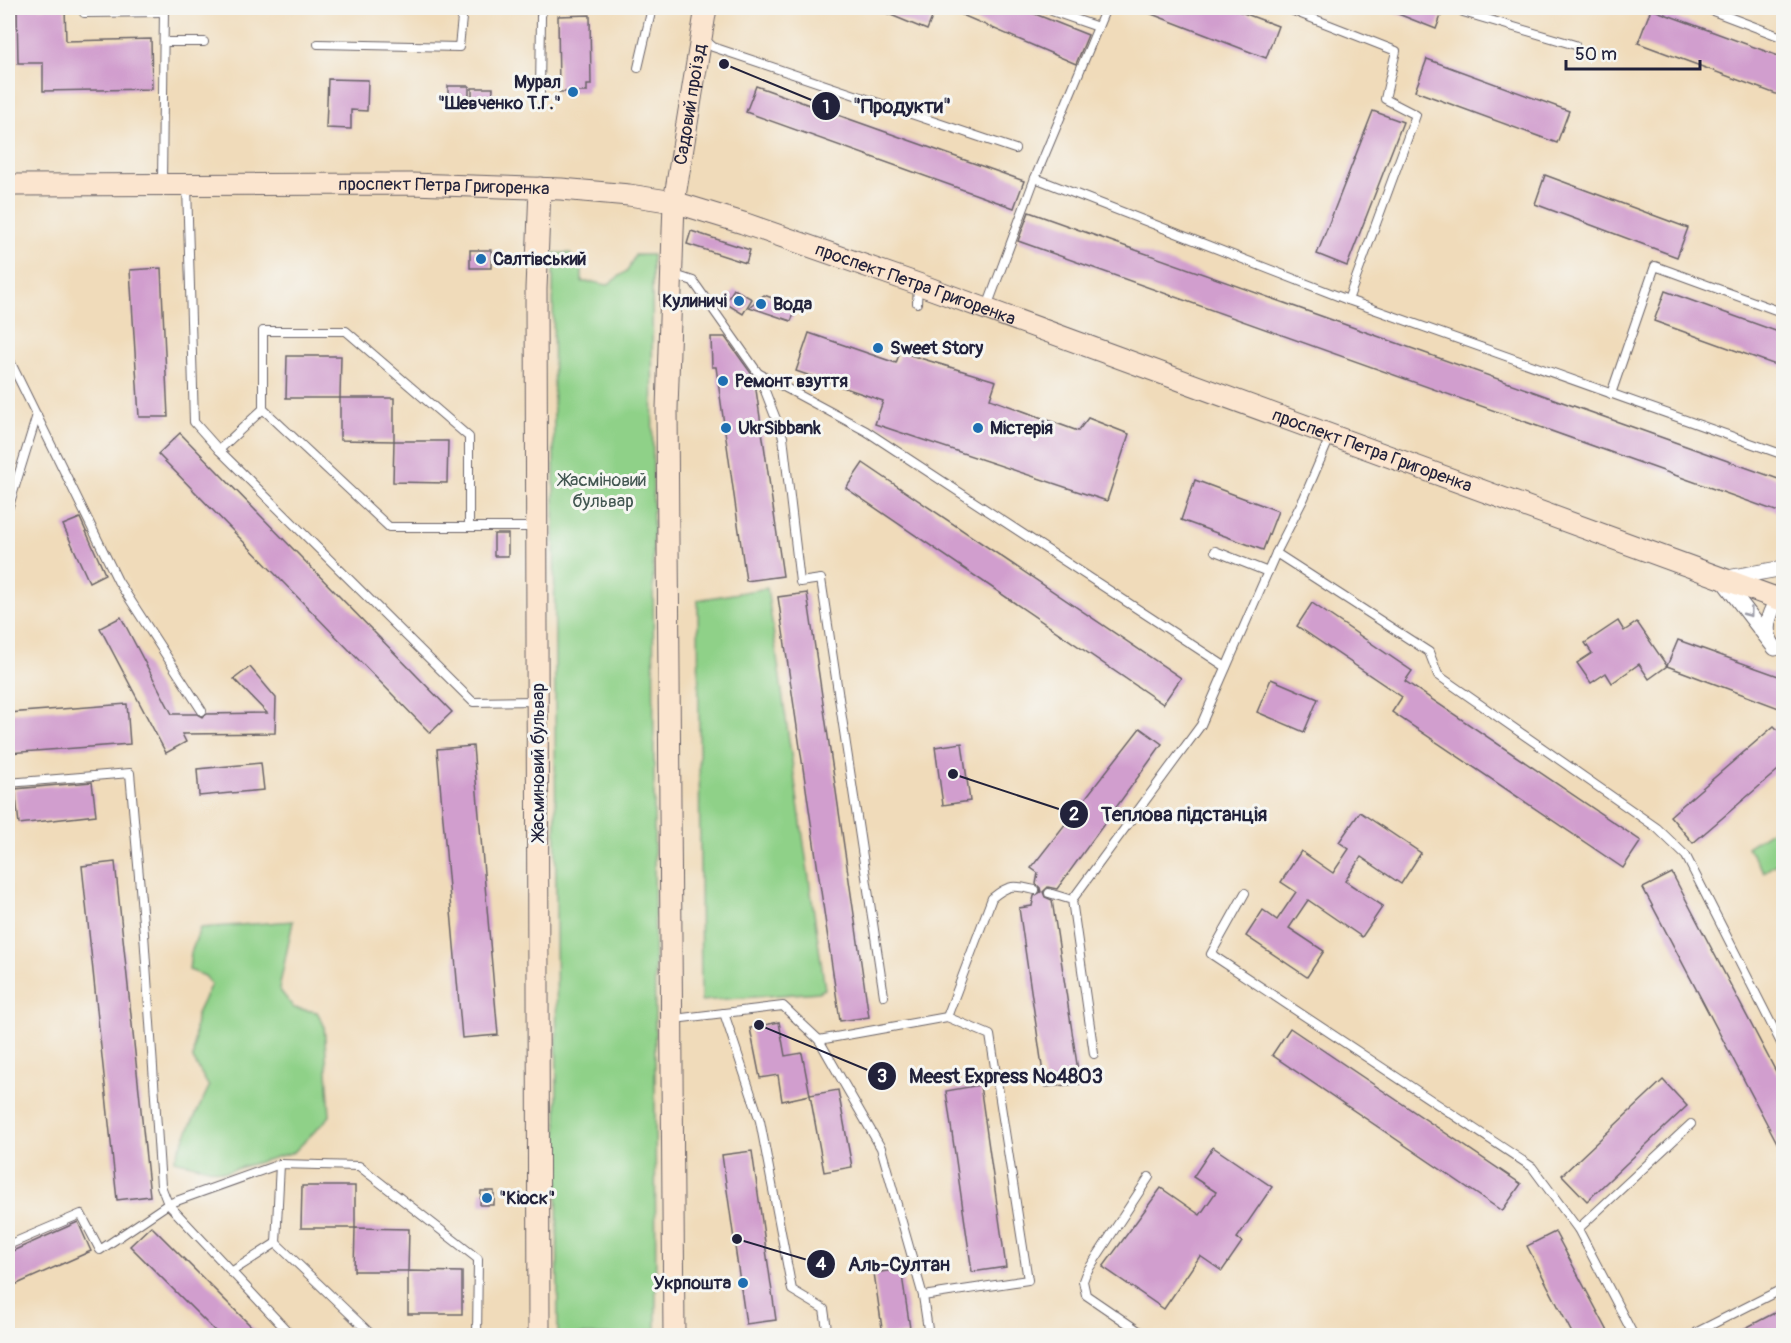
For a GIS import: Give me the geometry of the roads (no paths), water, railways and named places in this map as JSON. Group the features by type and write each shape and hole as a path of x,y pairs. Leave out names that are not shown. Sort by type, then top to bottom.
{"street":[{"name":"Садовий проїзд","path":"674,202 706,8"},
{"name":"проспект Петра Григоренка","path":"8,185 411,184 540,188 629,195 674,202 743,223 917,294 987,310 1722,579 1782,596"},
{"name":"Жасминовий бульвар","path":"539,1335 536,281 540,188"},
{"path":"674,202 667,409 674,1335"},
{"path":"1779,650 1722,579 1784,568"},
{"path":"1779,650 1768,636 1768,621 1782,596"}],"lane":[{"path":"318,44 459,47 463,8"},
{"path":"540,93 543,8"},
{"path":"638,68 652,8"},
{"path":"1043,8 1098,27"},
{"path":"987,310 1035,178 1106,8"},
{"path":"1286,8 1396,51 1385,99 1416,115 1348,300"},
{"path":"1464,8 1463,12 1575,45"},
{"path":"1706,8 1784,38"},
{"path":"84,13 163,10 162,184"},
{"path":"700,36 713,47 1015,149"},
{"path":"164,42 204,42"},
{"path":"1035,178 1348,300 1784,455"},
{"path":"187,184 194,422 219,450 474,702 538,701"},
{"path":"1611,394 1655,266 1784,313"},
{"path":"672,274 693,281 758,374 783,437 800,582 821,579 884,996"},
{"path":"469,527 469,437 346,331 263,331 263,409 389,527 469,527 537,527"},
{"path":"8,357 118,581 202,711"},
{"path":"758,374 866,431 1226,667"},
{"path":"219,450 263,409"},
{"path":"8,509 37,415"},
{"path":"1094,1054 1071,900 1201,725 1276,553 1304,498 1331,436"},
{"path":"1215,552 1268,572"},
{"path":"1276,553 1429,652 1438,675 1658,828 1686,856 1784,1049"},
{"path":"8,783 130,773 144,934 161,1186 168,1204 292,1335"},
{"path":"947,1017 992,898 1005,888 1016,886 1035,890"},
{"path":"1049,893 1071,900"},
{"path":"1245,893 1211,954 1532,1167 1578,1228 1634,1335"},
{"path":"671,1019 783,1006 819,1040 881,1148 923,1296 929,1335"},
{"path":"723,1013 760,1121 792,1290 824,1309 828,1335"},
{"path":"819,1040 947,1017 990,1035 1028,1280 923,1296"},
{"path":"1578,1228 1691,1124"},
{"path":"280,1164 276,1243 373,1335"},
{"path":"8,1245 81,1214 100,1250 168,1204 280,1164 359,1166 478,1259 477,1335"},
{"path":"1146,1335 1086,1295 1083,1281 1149,1177"},
{"path":"231,1272 276,1243"},
{"path":"1695,1334 1784,1288"}],"place":[{"name":"\"Продукти\"","path":"724,64"},
{"name":"Мурал \"Шевченко Т.Г.\"","path":"573,92"},
{"name":"Салтівський","path":"481,259"},
{"name":"Кулиничі","path":"739,301"},
{"name":"Вода","path":"761,304"},
{"name":"Sweet Story","path":"878,348"},
{"name":"Ремонт взуття","path":"723,381"},
{"name":"UkrSibbank","path":"726,428"},
{"name":"Містерія","path":"978,428"},
{"name":"Теплова підстанція","path":"953,774"},
{"name":"Meest Express №4803","path":"759,1025"},
{"name":"\"Кіоск\"","path":"487,1198"},
{"name":"Аль-Султан","path":"737,1239"},
{"name":"Укрпошта","path":"743,1283"}],"park label":[{"name":"Жасміновий бульвар","path":"603,490"}]}
